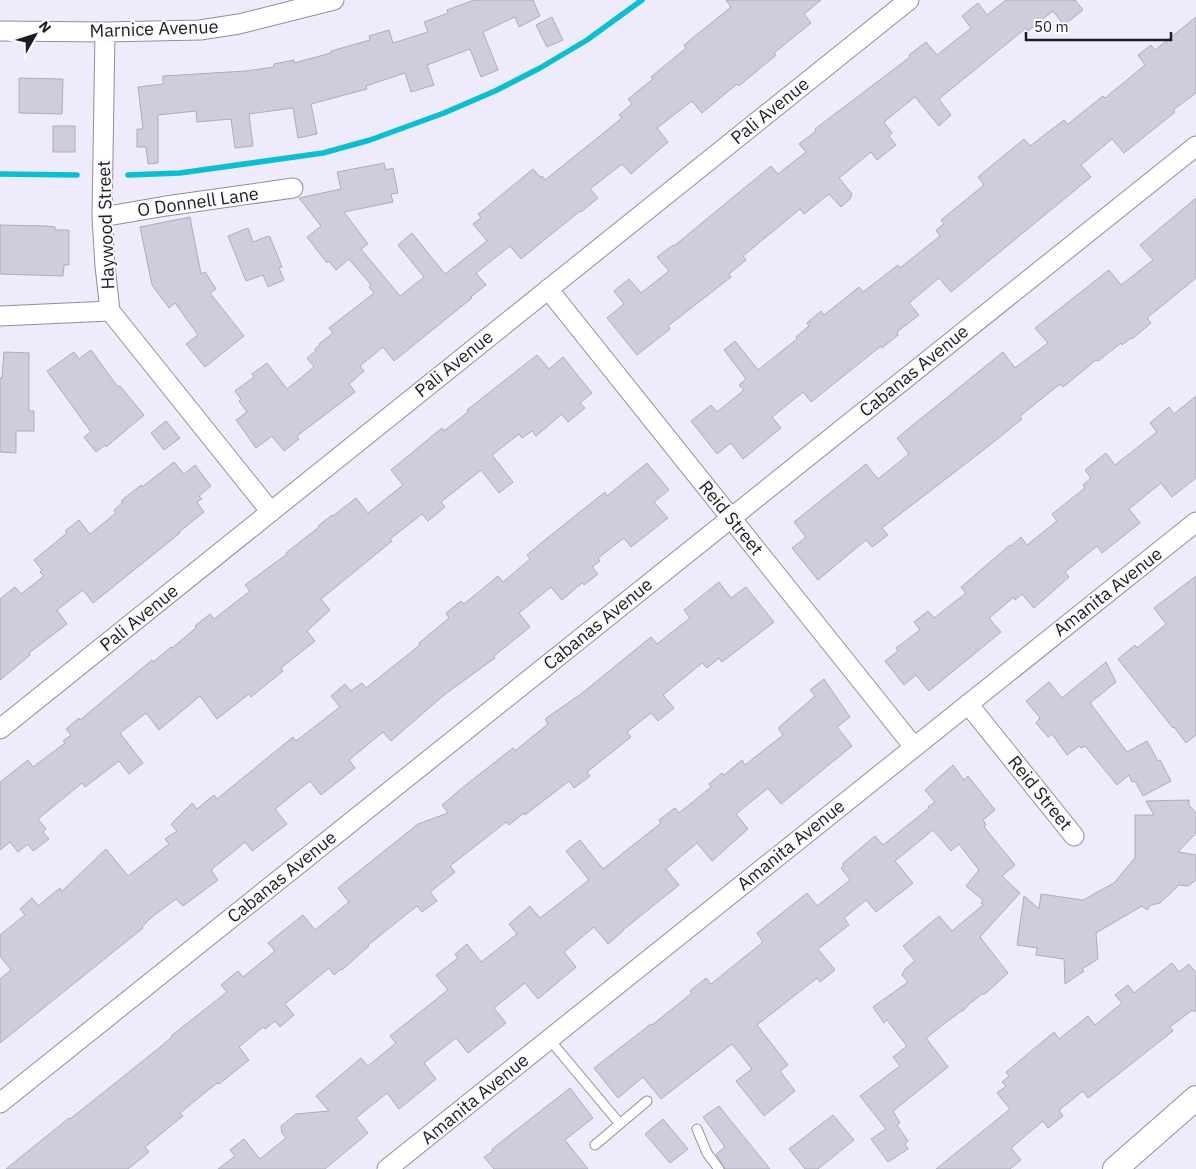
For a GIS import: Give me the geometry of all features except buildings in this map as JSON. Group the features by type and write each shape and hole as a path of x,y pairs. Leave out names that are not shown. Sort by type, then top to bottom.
{"street":[{"name":"Marnice Avenue","path":"0,31 105,32 200,30 239,24 334,0"},
{"name":"Pali Avenue","path":"0,729 909,0"},
{"name":"Haywood Street","path":"105,32 102,217 110,311 271,512"},
{"name":"Cabanas Avenue","path":"0,1103 1196,146"},
{"name":"O Donnell Lane","path":"102,217 293,188"},
{"name":"Reid Street","path":"548,289 914,747"},
{"path":"0,316 110,311"},
{"name":"Amanita Avenue","path":"388,1169 1196,522"},
{"name":"Reid Street","path":"968,704 1074,836"},
{"path":"1114,1169 1196,1098"}],"lane":[{"path":"549,1039 620,1124"},
{"path":"595,1145 648,1101"},
{"path":"697,1129 707,1153 719,1169"}],"waterway":[{"path":"128,175 180,173 323,153 370,140 444,113 495,91 540,68 587,40 642,0"},
{"path":"0,174 77,175"}]}
